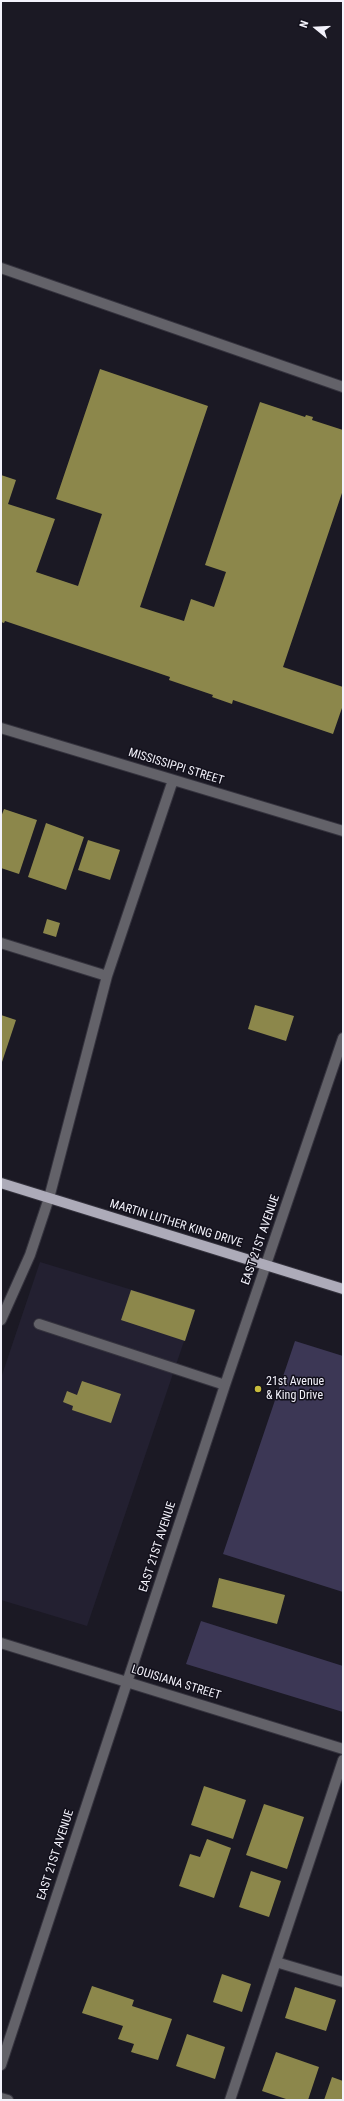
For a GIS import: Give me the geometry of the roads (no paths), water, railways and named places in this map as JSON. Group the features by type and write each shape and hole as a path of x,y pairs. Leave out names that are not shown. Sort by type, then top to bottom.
{"main road":[{"name":"MARTIN LUTHER KING DRIVE","path":"1,1183 343,1289"}],"street":[{"path":"1,268 343,387"},
{"name":"MISSISSIPPI STREET","path":"1,728 343,831"},
{"path":"1,1320 30,1255 49,1198 107,976 173,780"},
{"path":"1,943 107,976"},
{"name":"EAST 21ST AVENUE","path":"1,2065 225,1385 343,1038"},
{"path":"39,1324 225,1385"},
{"name":"LOUISIANA STREET","path":"1,1643 343,1749"},
{"path":"230,2100 343,1760"},
{"path":"276,1962 343,1982"},
{"path":"1,2098 8,2100"}],"place":[{"name":"21st Avenue & King Drive","path":"258,1389"}]}
